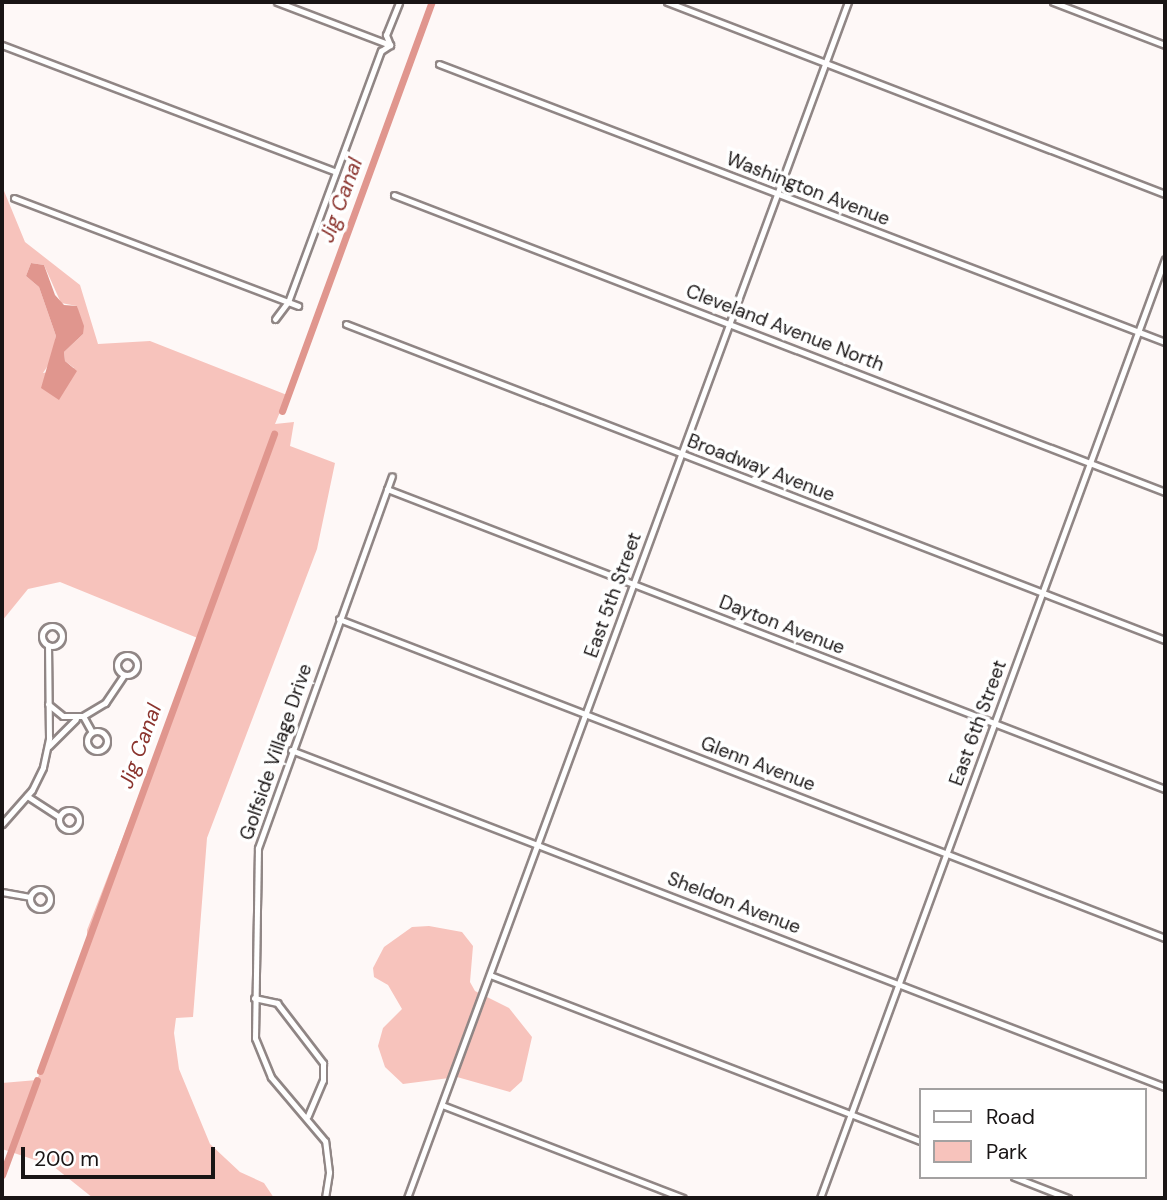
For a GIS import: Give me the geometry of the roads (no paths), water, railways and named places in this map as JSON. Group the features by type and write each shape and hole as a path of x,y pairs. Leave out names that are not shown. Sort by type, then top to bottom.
{"street":[{"path":"277,2 390,45"},
{"path":"390,45 386,36 399,2"},
{"path":"667,2 1165,194"},
{"name":"East 5th Street","path":"407,1198 848,2"},
{"path":"1053,2 1165,45"},
{"path":"2,45 336,173"},
{"path":"275,319 288,302 381,51 390,45"},
{"name":"Washington Avenue","path":"439,64 1165,342"},
{"name":"Cleveland Avenue North","path":"394,195 1165,492"},
{"path":"13,198 298,306"},
{"name":"East 6th Street","path":"820,1198 1165,259"},
{"name":"Broadway Avenue","path":"346,324 1165,640"},
{"name":"Golfside Village Drive","path":"325,1198 328,1155 321,1134 308,1116 282,1092 262,1062 255,1038 258,848 392,475"},
{"name":"Dayton Avenue","path":"387,489 1165,789"},
{"name":"Glenn Avenue","path":"339,620 1165,938"},
{"path":"48,645 48,749"},
{"path":"2,824 27,796 48,749 63,727 105,704 124,675"},
{"path":"47,698 58,714 76,719"},
{"path":"83,716 92,732"},
{"name":"Sheldon Avenue","path":"291,750 1165,1087"},
{"path":"27,796 59,817"},
{"path":"2,892 30,897"},
{"path":"489,975 918,1140"},
{"path":"254,998 277,1003 323,1063 323,1080 308,1116"},
{"path":"442,1105 683,1198"},
{"path":"1019,1179 1068,1198"}],"waterway":[{"name":"Jig Canal","path":"282,411 432,2"},
{"name":"Jig Canal","path":"40,1071 274,434"},
{"name":"Jig Canal","path":"2,1175 37,1080"}]}
